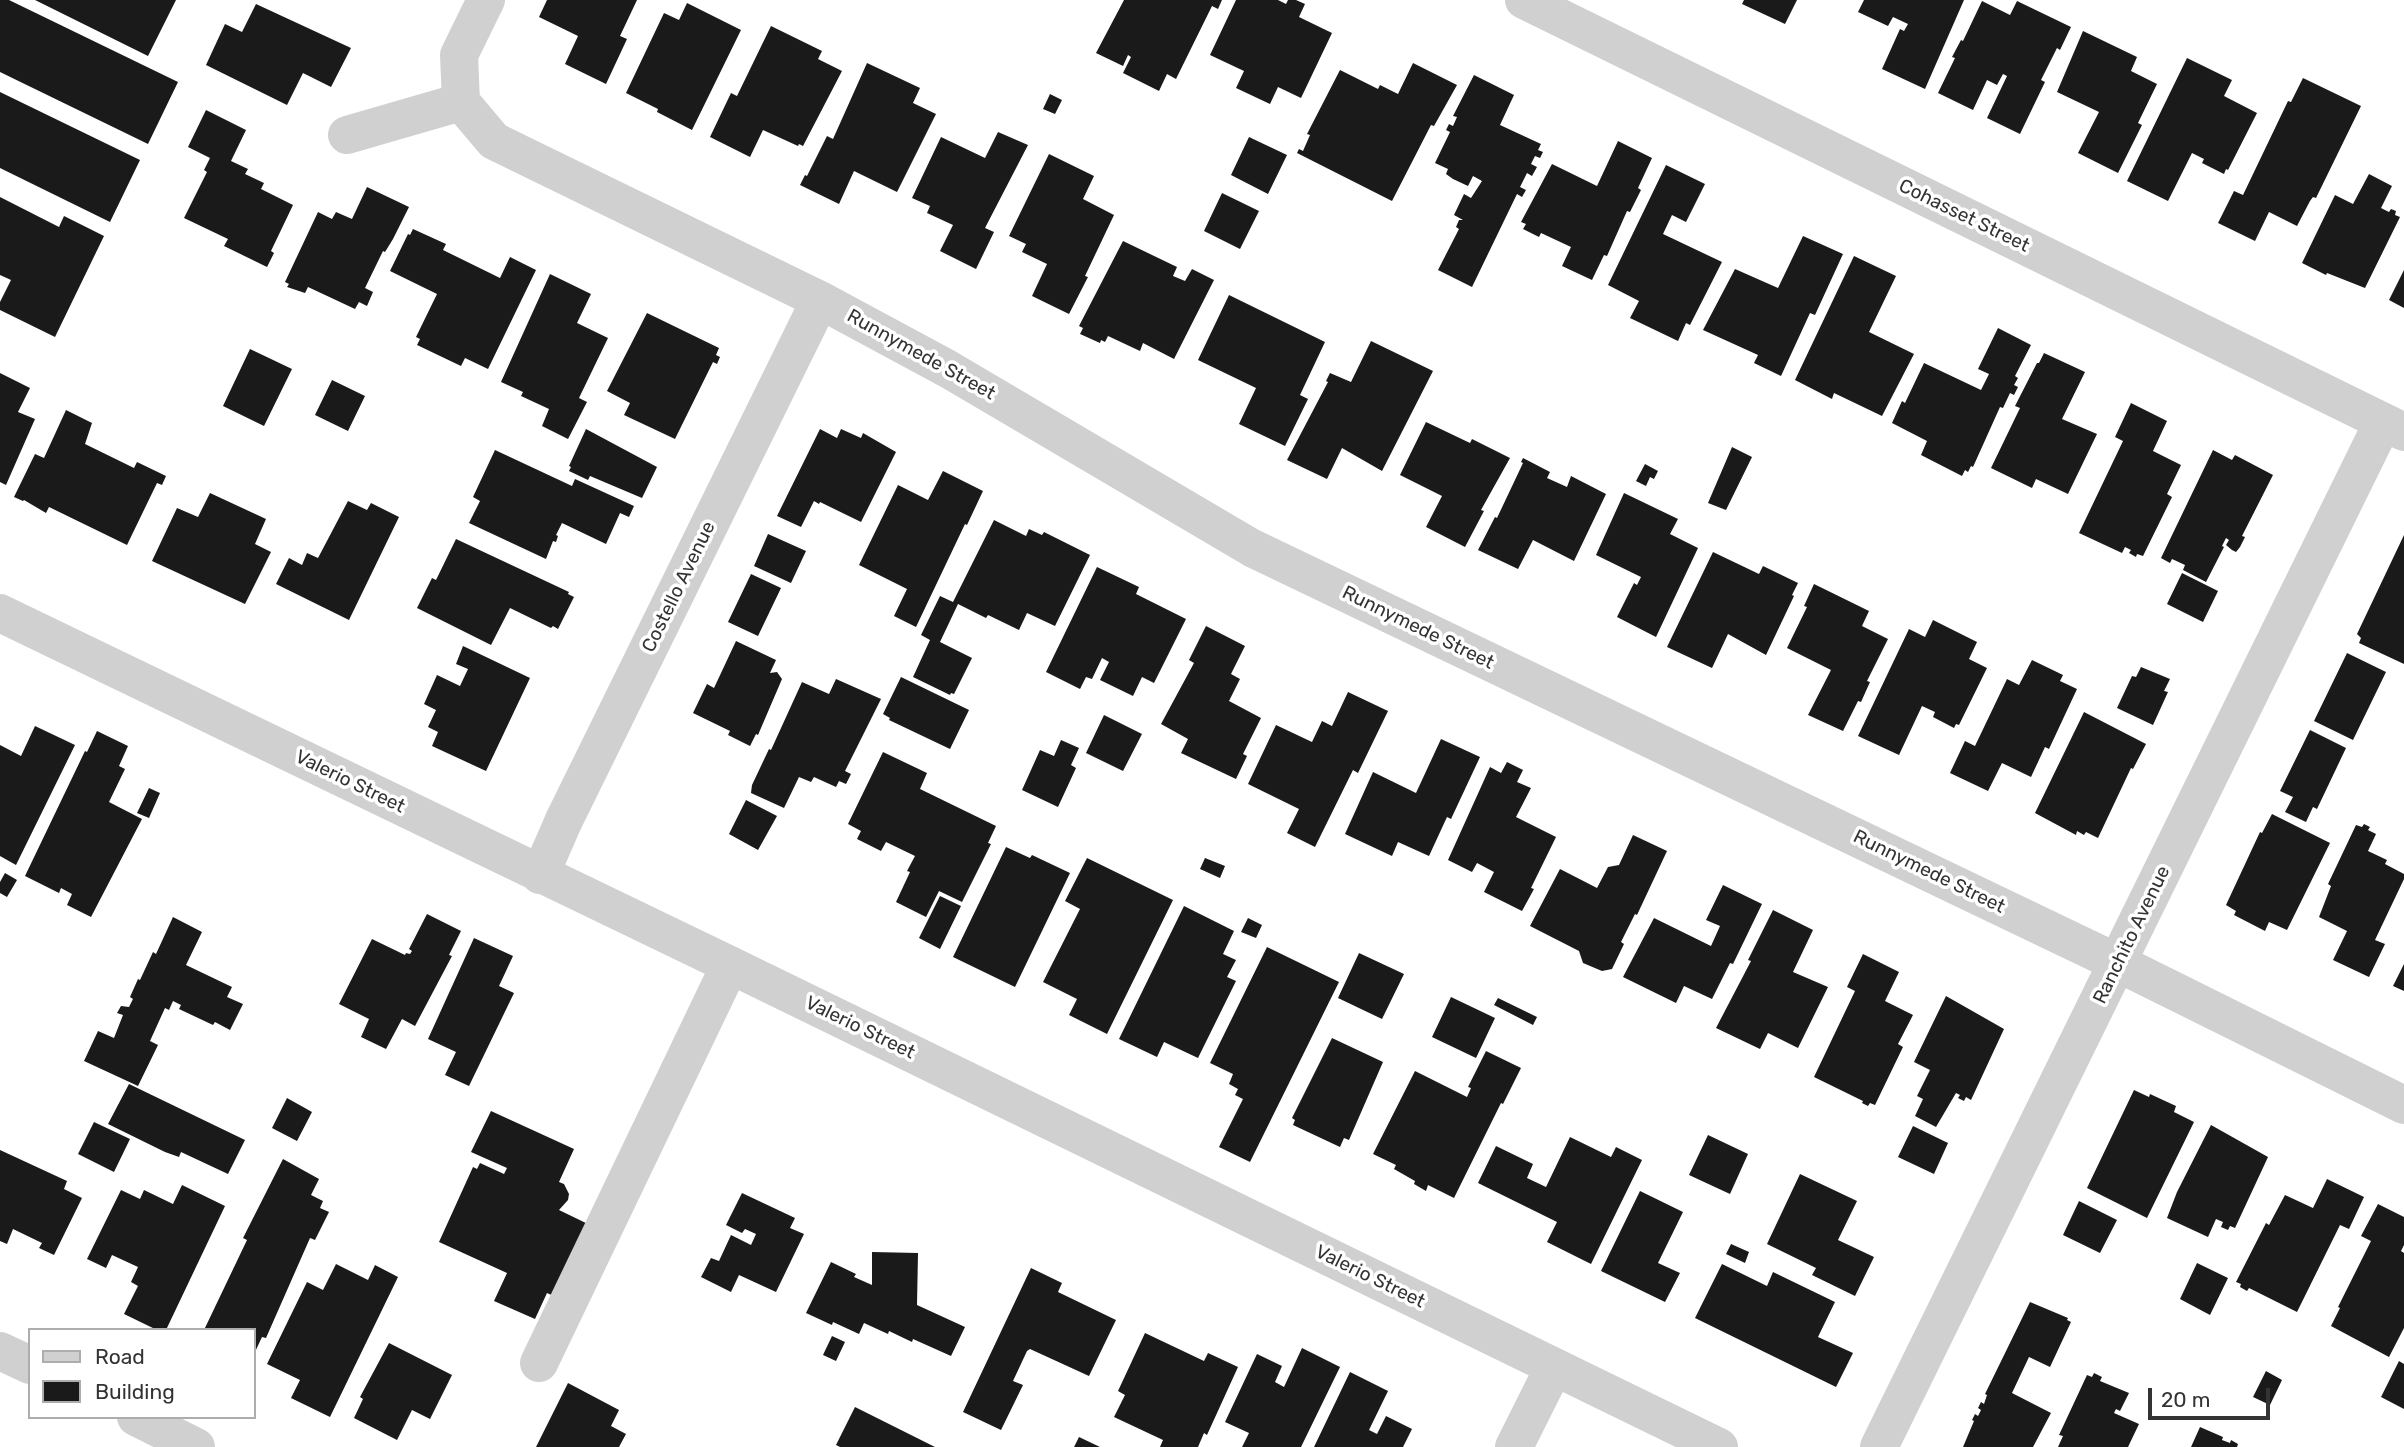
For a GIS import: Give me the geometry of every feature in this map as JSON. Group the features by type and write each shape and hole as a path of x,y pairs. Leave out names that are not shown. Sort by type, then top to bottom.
{"street":[{"path":"347,135 461,102 459,55 486,0"},
{"name":"Cohasset Street","path":"1524,0 2394,427"},
{"name":"Runnymede Street","path":"461,102 494,141 820,300 948,369 1252,548 2118,963 2404,1105"},
{"name":"Costello Avenue","path":"540,875 564,820 820,300"},
{"name":"Ranchito Avenue","path":"1879,1447 2118,963 2394,427"},
{"name":"Valerio Street","path":"0,613 1720,1447"},
{"path":"539,1363 730,965"},
{"path":"0,1351 28,1364"},
{"path":"1514,1447 1554,1367"},
{"path":"139,1419 196,1447"}],"building":[{"path":"0,0 9,0 178,82 148,144 0,72"},
{"path":"35,0 176,0 148,56"},
{"path":"547,0 637,0 620,36 627,39 606,84 565,64 578,36 539,17"},
{"path":"1124,0 1222,0 1218,9 1212,6 1176,79 1167,74 1159,91 1123,73 1131,57 1128,55 1123,66 1096,53"},
{"path":"1236,0 1278,0 1286,4 1288,0 1296,0 1305,4 1299,17 1332,33 1301,98 1278,87 1270,104 1236,88 1244,71 1210,55"},
{"path":"1744,0 1797,0 1785,24 1742,4"},
{"path":"1864,0 1964,0 1925,89 1882,69 1900,29 1904,31 1908,24 1893,17 1888,26 1858,12"},
{"path":"1982,1 2010,15 2017,1 2071,27 2041,80 2045,82 2020,134 1987,118 2007,76 2003,74 1997,85 1987,80 1973,110 1938,93 1955,58 1952,57 1961,40 1963,41"},
{"path":"687,3 741,30 692,130 626,93 664,13 679,20"},
{"path":"256,4 351,48 331,87 303,73 287,105 206,65 225,24 242,32"},
{"path":"771,26 822,51 818,59 842,71 803,146 763,130 750,157 710,137 731,93 737,96"},
{"path":"2083,31 2137,57 2131,71 2157,84 2138,123 2142,125 2118,173 2078,153 2099,112 2057,92"},
{"path":"2187,58 2232,80 2224,96 2257,113 2224,174 2202,163 2204,159 2192,153 2168,201 2127,181"},
{"path":"867,63 920,88 913,103 936,114 897,192 854,171 839,204 800,185 827,136 833,139"},
{"path":"1413,63 1457,85 1434,126 1431,125 1392,201 1297,153 1299,149 1303,151 1310,135 1307,134 1340,70 1378,89 1380,85 1398,94"},
{"path":"1474,75 1514,95 1500,125 1541,144 1538,150 1543,152 1540,158 1535,156 1531,164 1537,167 1532,176 1527,173 1520,187 1526,190 1522,197 1517,194 1472,287 1438,270 1459,229 1456,227 1459,220 1463,220 1454,215 1464,194 1471,198 1482,181 1473,176 1468,186 1453,179 1446,174 1448,169 1435,163 1450,132 1446,130 1449,124 1453,126 1457,117 1453,116"},
{"path":"2303,78 2361,106 2316,198 2313,197 2310,201 2297,226 2269,212 2255,241 2218,223 2234,191 2243,195 2288,101 2291,102"},
{"path":"0,92 140,160 110,222 0,168"},
{"path":"1050,94 1062,100 1055,114 1043,109"},
{"path":"206,110 246,130 231,161 248,169 245,174 264,183 261,189 293,205 271,251 274,253 267,267 224,246 228,239 184,218 207,172 204,170 210,158 188,147"},
{"path":"998,132 1028,145 985,228 994,232 976,269 940,251 953,225 927,213 930,206 912,198 941,137 985,158"},
{"path":"1249,137 1287,155 1268,194 1231,175"},
{"path":"1618,141 1652,158 1638,188 1641,190 1630,212 1627,211 1607,256 1604,255 1592,280 1562,266 1571,247 1541,233 1539,237 1523,229 1526,224 1521,222 1552,164 1597,186"},
{"path":"1049,154 1094,176 1083,199 1114,215 1069,314 1032,296 1047,264 1022,252 1026,244 1009,236"},
{"path":"1666,165 1705,184 1686,222 1672,215 1663,234 1722,262 1690,325 1686,323 1678,341 1630,318 1639,301 1608,285"},
{"path":"2369,174 2392,186 2381,208 2389,212 2391,209 2396,211 2395,215 2400,217 2365,288 2327,273 2326,275 2302,263 2335,195 2353,204"},
{"path":"367,187 409,207 365,288 373,292 367,306 359,302 355,309 308,287 305,293 287,287 289,284 285,282 318,212 332,219 336,212 352,219"},
{"path":"1222,193 1259,211 1240,249 1204,231"},
{"path":"0,197 59,227 64,216 104,236 55,337 0,310 0,302 11,280 0,275"},
{"path":"413,229 446,244 443,250 500,278 510,257 536,270 488,369 465,358 461,366 417,345 420,339 416,337 437,294 390,271"},
{"path":"1803,236 1843,254 1815,315 1810,313 1781,376 1754,363 1758,355 1703,330 1735,269 1778,288"},
{"path":"1123,241 1177,267 1173,276 1185,281 1192,269 1214,280 1174,359 1143,343 1140,351 1108,336 1105,342 1101,340 1100,343 1080,334 1083,328 1079,326"},
{"path":"1854,256 1896,276 1869,332 1914,354 1882,416 1834,393 1832,399 1795,380"},
{"path":"2404,270 2404,308 2389,300"},
{"path":"550,274 591,294 577,323 608,338 579,398 587,402 568,439 542,426 549,409 521,396 523,392 501,382"},
{"path":"1229,295 1325,342 1300,395 1308,399 1285,446 1239,424 1256,388 1198,360"},
{"path":"647,313 719,348 716,355 720,357 717,364 713,362 675,439 624,415 630,403 607,391"},
{"path":"1998,328 2031,345 2015,376 2018,378 2014,385 2018,387 2014,395 2010,393 2003,408 2000,407 1973,467 1971,466 1968,472 1965,470 1962,476 1921,455 1927,441 1892,423 1924,363 1981,390 1989,374 1978,369"},
{"path":"1371,341 1433,371 1382,471 1342,448 1327,479 1287,460 1328,382 1326,381 1330,373 1351,382"},
{"path":"250,349 292,369 264,426 223,406"},
{"path":"2044,353 2085,372 2062,419 2097,434 2068,494 2036,479 2032,488 1991,468 2020,408 2015,406"},
{"path":"0,373 30,388 18,412 35,419 6,485 0,482"},
{"path":"332,380 365,396 348,431 315,415"},
{"path":"2131,403 2167,421 2153,451 2181,465 2167,494 2172,497 2143,556 2137,554 2136,557 2125,547 2122,553 2079,533 2123,441 2115,437"},
{"path":"66,410 92,423 85,444 134,468 137,462 166,476 162,485 157,483 127,545 49,507 46,513 14,497 35,454 44,458"},
{"path":"1426,422 1470,443 1472,439 1510,458 1481,510 1484,511 1465,547 1426,527 1442,496 1400,475"},
{"path":"586,429 657,467 642,498 590,476 588,480 569,471"},
{"path":"820,429 837,438 841,429 861,438 863,433 896,452 861,522 814,501 801,527 777,516"},
{"path":"1732,447 1752,457 1726,510 1708,503"},
{"path":"495,450 572,486 575,479 634,506 629,517 620,513 606,544 562,523 556,535 556,542 553,541 546,559 469,523 480,501 473,497"},
{"path":"2213,450 2232,460 2235,455 2273,475 2242,536 2245,537 2240,547 2236,552 2232,550 2226,545 2229,540 2226,538 2206,582 2183,570 2185,565 2172,559 2170,563 2161,558"},
{"path":"1523,458 1550,472 1547,478 1567,487 1571,476 1606,494 1574,561 1533,540 1518,569 1478,550 1495,517 1497,518"},
{"path":"1645,464 1658,471 1654,479 1650,477 1646,486 1636,481"},
{"path":"943,471 983,491 916,627 894,616 907,589 859,565 898,485 928,500"},
{"path":"210,493 266,519 255,544 271,552 245,604 152,561 177,508 198,517"},
{"path":"1624,493 1678,519 1670,534 1698,548 1656,637 1617,617 1634,583 1637,585 1641,577 1596,555"},
{"path":"348,501 367,510 371,503 399,517 349,620 276,584 289,558 302,565 307,553 318,558"},
{"path":"994,520 1026,536 1029,529 1042,535 1044,532 1090,555 1055,626 1027,613 1019,630 958,604 940,642 972,658 954,694 950,695 913,677 930,640 921,635 940,596 953,602"},
{"path":"768,534 806,551 791,583 754,566"},
{"path":"2404,535 2404,664 2359,643 2361,638 2357,634"},
{"path":"456,539 569,592 568,594 574,597 558,629 510,608 491,645 417,608 432,578 436,580"},
{"path":"1713,552 1759,574 1763,566 1798,583 1766,655 1728,634 1712,668 1667,647"},
{"path":"1097,567 1139,587 1136,594 1186,619 1154,683 1142,677 1133,696 1100,680 1109,662 1102,658 1092,679 1086,677 1080,689 1046,672"},
{"path":"2182,573 2218,591 2203,622 2167,604"},
{"path":"751,574 781,588 758,636 728,622"},
{"path":"1814,584 1869,611 1862,626 1888,639 1867,681 1870,682 1861,702 1858,701 1843,731 1808,715 1831,670 1787,648 1807,607 1804,606"},
{"path":"1933,620 1977,642 1969,659 1987,668 1959,725 1956,724 1954,728 1933,717 1935,712 1922,706 1899,755 1858,736 1909,629 1925,637"},
{"path":"1206,626 1245,646 1231,674 1240,679 1229,701 1261,718 1243,754 1247,756 1236,779 1181,753 1188,739 1161,724 1194,663 1189,660"},
{"path":"736,641 776,660 770,673 777,672 782,679 758,735 756,734 750,746 728,735 730,731 693,713 707,684 714,688"},
{"path":"463,646 530,678 486,771 432,746 438,732 428,727 436,710 424,704 437,675 460,686 468,669 456,664"},
{"path":"2347,653 2386,672 2353,740 2314,721"},
{"path":"2032,660 2063,675 2060,681 2077,689 2049,749 2045,747 2031,777 2002,763 1988,791 1950,773 1965,741 1975,746 2007,679 2019,685"},
{"path":"2141,667 2170,679 2164,691 2168,692 2153,725 2117,708 2132,676 2136,677"},
{"path":"901,677 969,710 950,749 889,720 890,718 883,714"},
{"path":"836,679 881,699 845,771 851,774 846,784 839,781 836,787 814,777 811,782 799,777 784,808 751,793 752,785 802,682 829,694"},
{"path":"1348,692 1388,711 1358,773 1353,770 1315,847 1287,833 1299,809 1248,784 1276,725 1312,742 1322,721 1332,726"},
{"path":"2084,712 2146,744 2133,769 2131,768 2098,838 2086,832 2084,835 2077,831 2076,835 2035,813"},
{"path":"1104,715 1142,734 1123,771 1086,753"},
{"path":"35,726 75,745 16,865 0,856 0,745 21,756"},
{"path":"2310,730 2346,748 2317,809 2313,807 2306,822 2285,812 2293,797 2280,791"},
{"path":"97,731 128,746 119,766 125,769 109,802 142,819 91,917 67,905 72,894 61,888 59,893 25,876"},
{"path":"1441,739 1480,757 1451,819 1447,817 1429,856 1398,842 1392,856 1345,834 1373,772 1416,793"},
{"path":"1061,740 1079,748 1071,765 1076,768 1058,807 1022,790 1040,750 1054,756"},
{"path":"883,752 927,773 920,789 996,826 988,843 991,844 962,902 939,891 926,917 896,902 915,856 886,842 881,851 857,839 861,831 848,824"},
{"path":"1507,762 1523,770 1517,782 1531,788 1516,817 1556,837 1522,911 1484,892 1494,872 1477,863 1472,872 1448,860 1490,767 1501,773"},
{"path":"149,788 160,793 149,818 137,813"},
{"path":"746,800 777,816 758,850 729,834"},
{"path":"2272,814 2330,843 2287,930 2269,922 2265,931 2234,915 2236,911 2226,905 2260,832 2262,833"},
{"path":"2364,824 2376,834 2368,851 2387,860 2385,864 2404,874 2375,940 2385,944 2369,977 2333,960 2347,931 2319,917 2331,886 2328,884 2356,825 2362,827"},
{"path":"1633,835 1667,851 1621,942 1624,944 1612,969 1602,971 1583,963 1579,951 1530,926 1560,869 1597,888 1608,867 1619,865"},
{"path":"1006,847 1030,858 1032,855 1070,873 1015,987 953,957"},
{"path":"1087,858 1173,900 1107,1034 1069,1015 1077,999 1043,982 1080,909 1065,901"},
{"path":"1205,858 1225,866 1220,878 1200,869"},
{"path":"5,873 17,880 7,897 0,893 0,882"},
{"path":"1723,885 1762,904 1733,964 1730,963 1712,999 1684,986 1676,1003 1623,977 1654,918 1711,946 1720,926 1706,920"},
{"path":"940,896 961,906 940,949 919,938"},
{"path":"1184,906 1234,931 1223,954 1236,960 1227,977 1236,981 1198,1058 1164,1042 1157,1057 1119,1039"},
{"path":"1773,910 1813,930 1793,972 1828,987 1798,1048 1768,1033 1760,1049 1716,1028 1751,961 1748,960"},
{"path":"427,914 461,931 449,955 452,956 415,1026 402,1019 386,1049 361,1037 369,1019 339,1004 372,939 405,955 410,954 412,951 409,949"},
{"path":"173,917 202,932 186,965 232,987 227,997 243,1004 230,1030 179,1009 181,1005 173,1001 169,1010 165,1008 150,1041 158,1045 138,1086 84,1061 98,1031 114,1038 123,1015 117,1013 121,1006 129,1007 133,999 130,997 138,979 140,980 153,952 156,954"},
{"path":"1248,918 1262,925 1256,938 1241,932"},
{"path":"474,938 513,956 499,986 514,993 469,1086 445,1075 456,1052 428,1039"},
{"path":"1267,947 1339,982 1250,1162 1219,1147 1243,1099 1235,1095 1238,1089 1229,1084 1233,1074 1210,1063"},
{"path":"1359,953 1404,974 1382,1019 1338,998"},
{"path":"1863,954 1899,972 1885,1001 1913,1015 1898,1044 1903,1047 1875,1105 1870,1103 1868,1106 1814,1077 1855,991 1847,987"},
{"path":"2404,964 2404,991 2393,986"},
{"path":"1946,996 2004,1029 1971,1100 1966,1097 1964,1101 1958,1098 1960,1095 1956,1093 1936,1127 1915,1116 1923,1099 1917,1096 1930,1070 1914,1062"},
{"path":"1451,997 1495,1018 1476,1058 1432,1037"},
{"path":"1498,998 1537,1017 1533,1025 1494,1005"},
{"path":"1332,1038 1383,1062 1349,1140 1344,1138 1340,1147 1293,1125 1295,1120 1292,1118"},
{"path":"1486,1051 1521,1068 1454,1198 1428,1185 1426,1191 1394,1169 1396,1165 1373,1154 1415,1071 1467,1097 1471,1088 1468,1087"},
{"path":"129,1084 245,1140 228,1174 181,1152 179,1157 165,1152 108,1124"},
{"path":"2134,1090 2176,1106 2174,1112 2194,1122 2147,1218 2087,1188"},
{"path":"287,1098 312,1112 297,1141 272,1128"},
{"path":"491,1111 574,1149 559,1182 564,1184 569,1194 568,1200 559,1210 590,1225 558,1298 547,1293 535,1319 494,1301 507,1273 439,1242 473,1167 477,1169 480,1163 504,1174 507,1168 471,1152"},
{"path":"94,1122 130,1139 114,1172 78,1154"},
{"path":"2211,1125 2268,1157 2235,1228 2230,1226 2228,1230 2221,1227 2223,1222 2216,1219 2208,1237 2167,1218"},
{"path":"1913,1126 1948,1143 1934,1174 1898,1157"},
{"path":"1708,1135 1748,1154 1730,1194 1689,1175"},
{"path":"1570,1137 1611,1157 1616,1147 1642,1160 1591,1264 1547,1242 1557,1222 1478,1183 1496,1146 1533,1164 1527,1178 1546,1187"},
{"path":"0,1150 67,1181 64,1189 82,1198 54,1255 39,1248 42,1243 13,1229 7,1244 0,1241"},
{"path":"283,1159 319,1179 311,1195 323,1201 320,1208 329,1212 315,1240 310,1238 266,1338 262,1337 256,1350 256,1328 205,1328 247,1240 243,1238"},
{"path":"1800,1174 1857,1201 1838,1240 1874,1257 1855,1296 1812,1275 1816,1268 1767,1244"},
{"path":"2327,1179 2364,1197 2349,1229 2340,1225 2297,1312 2249,1288 2247,1291 2240,1287 2241,1284 2236,1282 2266,1223 2269,1225 2285,1195 2313,1208"},
{"path":"182,1185 225,1206 167,1328 153,1328 124,1314 138,1286 131,1282 138,1267 112,1255 106,1268 87,1259 121,1190 140,1199 144,1190 173,1204"},
{"path":"1640,1191 1683,1212 1658,1263 1680,1273 1665,1302 1601,1271"},
{"path":"742,1193 795,1218 790,1228 804,1234 776,1292 739,1275 731,1292 701,1277 711,1258 719,1261 731,1235 751,1245 756,1234 745,1229 742,1233 726,1225"},
{"path":"2079,1201 2117,1220 2100,1253 2063,1235"},
{"path":"2378,1204 2404,1217 2404,1245 2401,1251 2404,1253 2404,1328 2389,1357 2331,1326 2371,1241 2361,1236"},
{"path":"1731,1244 1749,1252 1745,1263 1726,1254"},
{"path":"872,1252 918,1253 917,1305 965,1327 951,1356 913,1339 912,1342 864,1323 859,1334 806,1313 831,1262 872,1285"},
{"path":"2197,1263 2228,1278 2210,1315 2180,1299"},
{"path":"336,1264 368,1280 375,1265 398,1277 330,1417 291,1398 300,1380 267,1364 307,1282 323,1290"},
{"path":"1722,1264 1767,1286 1773,1272 1835,1302 1818,1337 1853,1353 1836,1387 1695,1318"},
{"path":"1031,1268 1062,1283 1058,1292 1116,1320 1089,1376 1030,1349 1027,1351 1013,1381 1023,1385 1001,1430 963,1412"},
{"path":"2030,1302 2068,1318 2071,1322 2050,1367 2029,1357 2012,1393 2051,1413 2033,1447 1963,1447 1974,1421 1972,1420 1981,1410 1978,1408 1981,1402 1984,1404 1985,1394"},
{"path":"1145,1333 1204,1361 1208,1353 1238,1367 1207,1435 1204,1433 1198,1447 1160,1447 1163,1440 1114,1417 1125,1395 1118,1391"},
{"path":"832,1336 845,1342 836,1361 823,1355"},
{"path":"389,1343 452,1375 430,1419 412,1410 397,1440 354,1418 363,1399 360,1397"},
{"path":"1302,1348 1340,1367 1301,1447 1242,1447 1249,1433 1225,1422 1257,1354 1282,1366 1275,1382 1284,1387"},
{"path":"2399,1361 2404,1364 2404,1409 2381,1397"},
{"path":"2266,1371 2282,1380 2270,1405 2253,1397"},
{"path":"1350,1372 1388,1391 1369,1430 1377,1434 1386,1416 1412,1429 1403,1447 1314,1447"},
{"path":"2094,1373 2102,1377 2100,1381 2129,1393 2120,1411 2116,1409 2114,1413 2139,1424 2128,1447 2058,1447 2063,1436 2059,1435 2087,1375 2092,1377"},
{"path":"568,1383 619,1410 611,1426 626,1434 619,1447 536,1447"},
{"path":"855,1407 935,1447 836,1445"},
{"path":"2200,1427 2223,1437 2222,1440 2230,1443 2231,1440 2238,1444 2237,1447 2191,1447"},
{"path":"1079,1437 1100,1447 1074,1447"}]}
